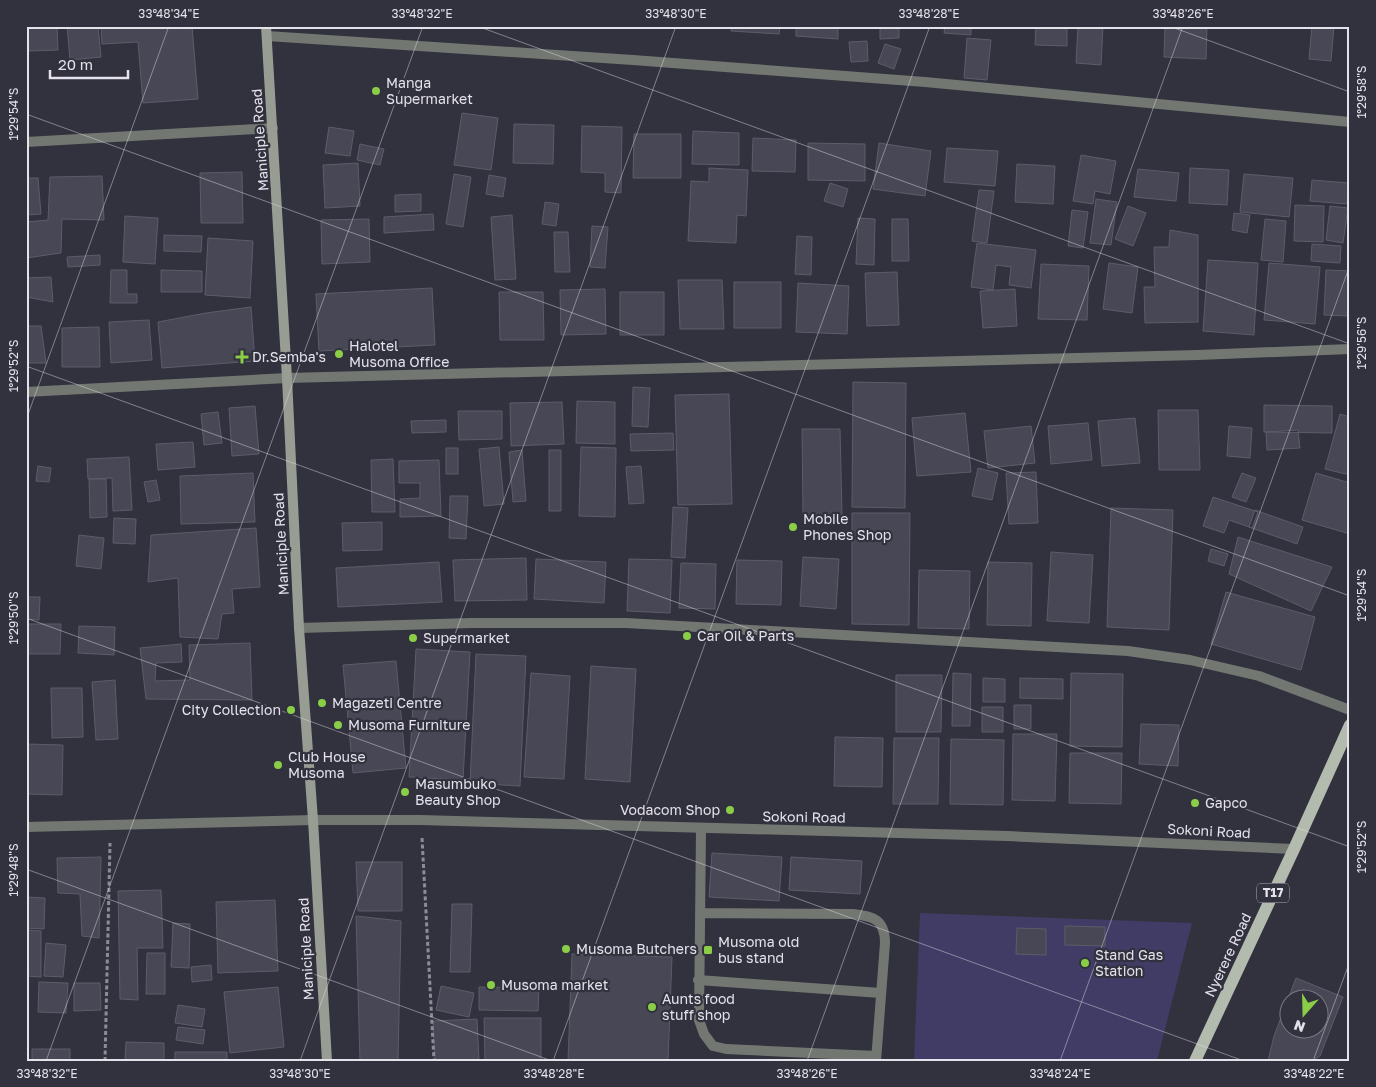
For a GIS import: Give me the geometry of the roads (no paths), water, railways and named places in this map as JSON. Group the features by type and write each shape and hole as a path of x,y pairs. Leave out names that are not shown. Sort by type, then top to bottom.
{"main road":[{"name":"Nyerere Road","path":"1195,1061 1350,725"}],"street":[{"path":"266,31 926,82 1350,122"},
{"name":"Maniciple Road","path":"266,31 288,378 299,628 313,820 327,1061"},
{"path":"26,142 273,128"},
{"path":"26,392 288,378 1198,355 1350,349"},
{"path":"299,628 471,623 626,623 1128,651 1190,660 1259,676 1350,710"},
{"name":"Sokoni Road","path":"26,827 313,820 420,820 1007,836 1294,849"},
{"path":"701,913 853,914 867,916 880,922 885,933 876,1058 726,1049 713,1046 704,1034 698,1020 702,828"},
{"path":"698,980 881,993"}],"place":[{"name":"Manga Supermarket","path":"376,91"},
{"name":"Halotel Musoma Office","path":"339,354"},
{"name":"Dr.Semba's","path":"242,357"},
{"name":"Mobile Phones Shop","path":"793,527"},
{"name":"Car Oil & Parts","path":"687,636"},
{"name":"Supermarket","path":"413,638"},
{"name":"Magazeti Centre","path":"322,703"},
{"name":"City Collection","path":"291,710"},
{"name":"Musoma Furniture","path":"338,725"},
{"name":"Club House Musoma","path":"278,765"},
{"name":"Masumbuko Beauty Shop","path":"405,792"},
{"name":"Gapco","path":"1195,803"},
{"name":"Vodacom Shop","path":"730,810"},
{"name":"Musoma Butchers","path":"566,949"},
{"name":"Musoma old bus stand","path":"708,950"},
{"name":"Stand Gas Station","path":"1085,963"},
{"name":"Musoma market","path":"491,985"},
{"name":"Aunts food stuff shop","path":"652,1007"}]}
